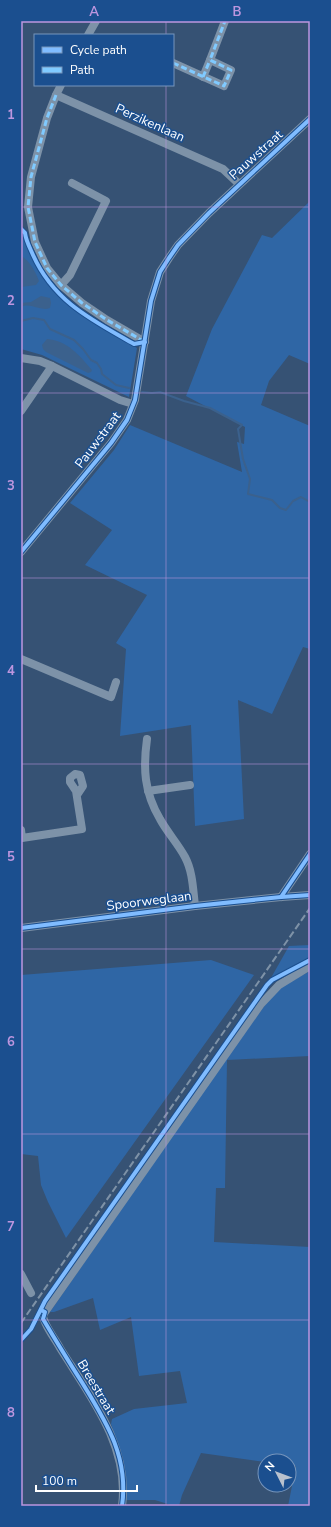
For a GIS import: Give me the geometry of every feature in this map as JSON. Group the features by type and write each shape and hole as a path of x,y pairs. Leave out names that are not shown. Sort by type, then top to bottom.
{"street":[{"path":"89,34 96,21"},
{"path":"204,77 225,21"},
{"path":"174,64 224,86 231,70 210,60"},
{"path":"60,86 47,118 31,177 28,207 35,242 48,268 61,285 82,303 107,320 145,342"},
{"name":"Perzikenlaan","path":"56,95 223,169 239,184"},
{"name":"Pauwstraat","path":"21,552 125,424 133,404 151,301 160,272 178,245 239,184 310,120"},
{"path":"61,285 70,275 106,201 72,183"},
{"path":"21,358 40,361 120,400 133,404"},
{"path":"21,412 52,366"},
{"path":"21,659 111,697 116,682"},
{"path":"147,738 144,760 145,777 151,802 159,819 186,858 191,876 195,906"},
{"path":"148,791 190,785"},
{"path":"21,830 22,838 82,829 77,794"},
{"path":"281,897 310,854"},
{"name":"Spoorweglaan","path":"21,928 195,906 310,895"},
{"name":"Breestraat","path":"122,1506 123,1486 121,1463 114,1439 104,1419 52,1335 43,1319 43,1315 261,1004 279,985 310,966"},
{"path":"21,1274 31,1294"}],"shaded area":[{"path":"310,201 310,364 289,355 269,381 261,405 310,426 310,649 303,647 272,714 238,700 244,819 195,826 191,725 120,736 126,649 116,643 147,595 85,565 112,530 70,503 114,450 130,425 242,472 237,442 244,444 245,427 186,396 212,329 262,235 272,238"},
{"path":"21,232 24,235 29,252 39,272 52,289 74,309 137,348 129,397 42,355 21,349"},
{"path":"21,256 30,263 36,274 39,281 36,285 21,287"},
{"path":"41,296 50,298 50,308 43,309 28,306 21,307 21,303 31,302"},
{"path":"47,339 54,340 67,346 82,359 92,370 91,372 88,373 46,352 42,345"},
{"path":"310,945 310,959 267,985 289,946"},
{"path":"211,960 254,975 66,1238 41,1185 38,1156 21,1154 21,975"},
{"path":"310,971 310,1056 227,1060 225,1188 216,1188 214,1242 310,1247 310,1506 288,1506 291,1493 297,1493 297,1453 257,1453 257,1461 201,1453 182,1495 179,1506 174,1506 155,1500 126,1500 123,1459 111,1424 112,1419 134,1409 187,1403 180,1371 139,1376 131,1317 100,1330 93,1298 54,1312 50,1312 225,1060 276,990"}],"waterway":[{"path":"21,321 33,318 44,320 50,329 74,340 91,360 97,363 102,374 116,385 129,388"},
{"path":"142,392 160,392 184,401 210,408 242,425 238,429 243,459 250,479 248,494 272,500 280,508 286,510 293,501 301,497 310,502"}],"railway":[{"path":"21,1323 310,908"}],"marked path":[{"path":"174,63 224,86 231,70 210,60 225,21"},
{"path":"203,77 210,60"},
{"path":"56,95 47,118 31,177 28,207 35,242 47,268 61,285 82,303 107,320 145,342"}],"cycle path":[{"path":"21,552 111,443 127,420 135,400 151,301 160,272 169,258 178,245 209,213 310,119"},
{"path":"21,229 25,233 29,247 42,271 63,297 103,327 134,344 145,342"},
{"path":"281,897 310,854"},
{"path":"21,928 195,906 310,895"},
{"path":"21,1340 31,1329 45,1301 267,985 272,980 310,960"},
{"path":"41,1310 45,1312 43,1319 92,1398 108,1427 119,1457 122,1472 122,1506"}]}
